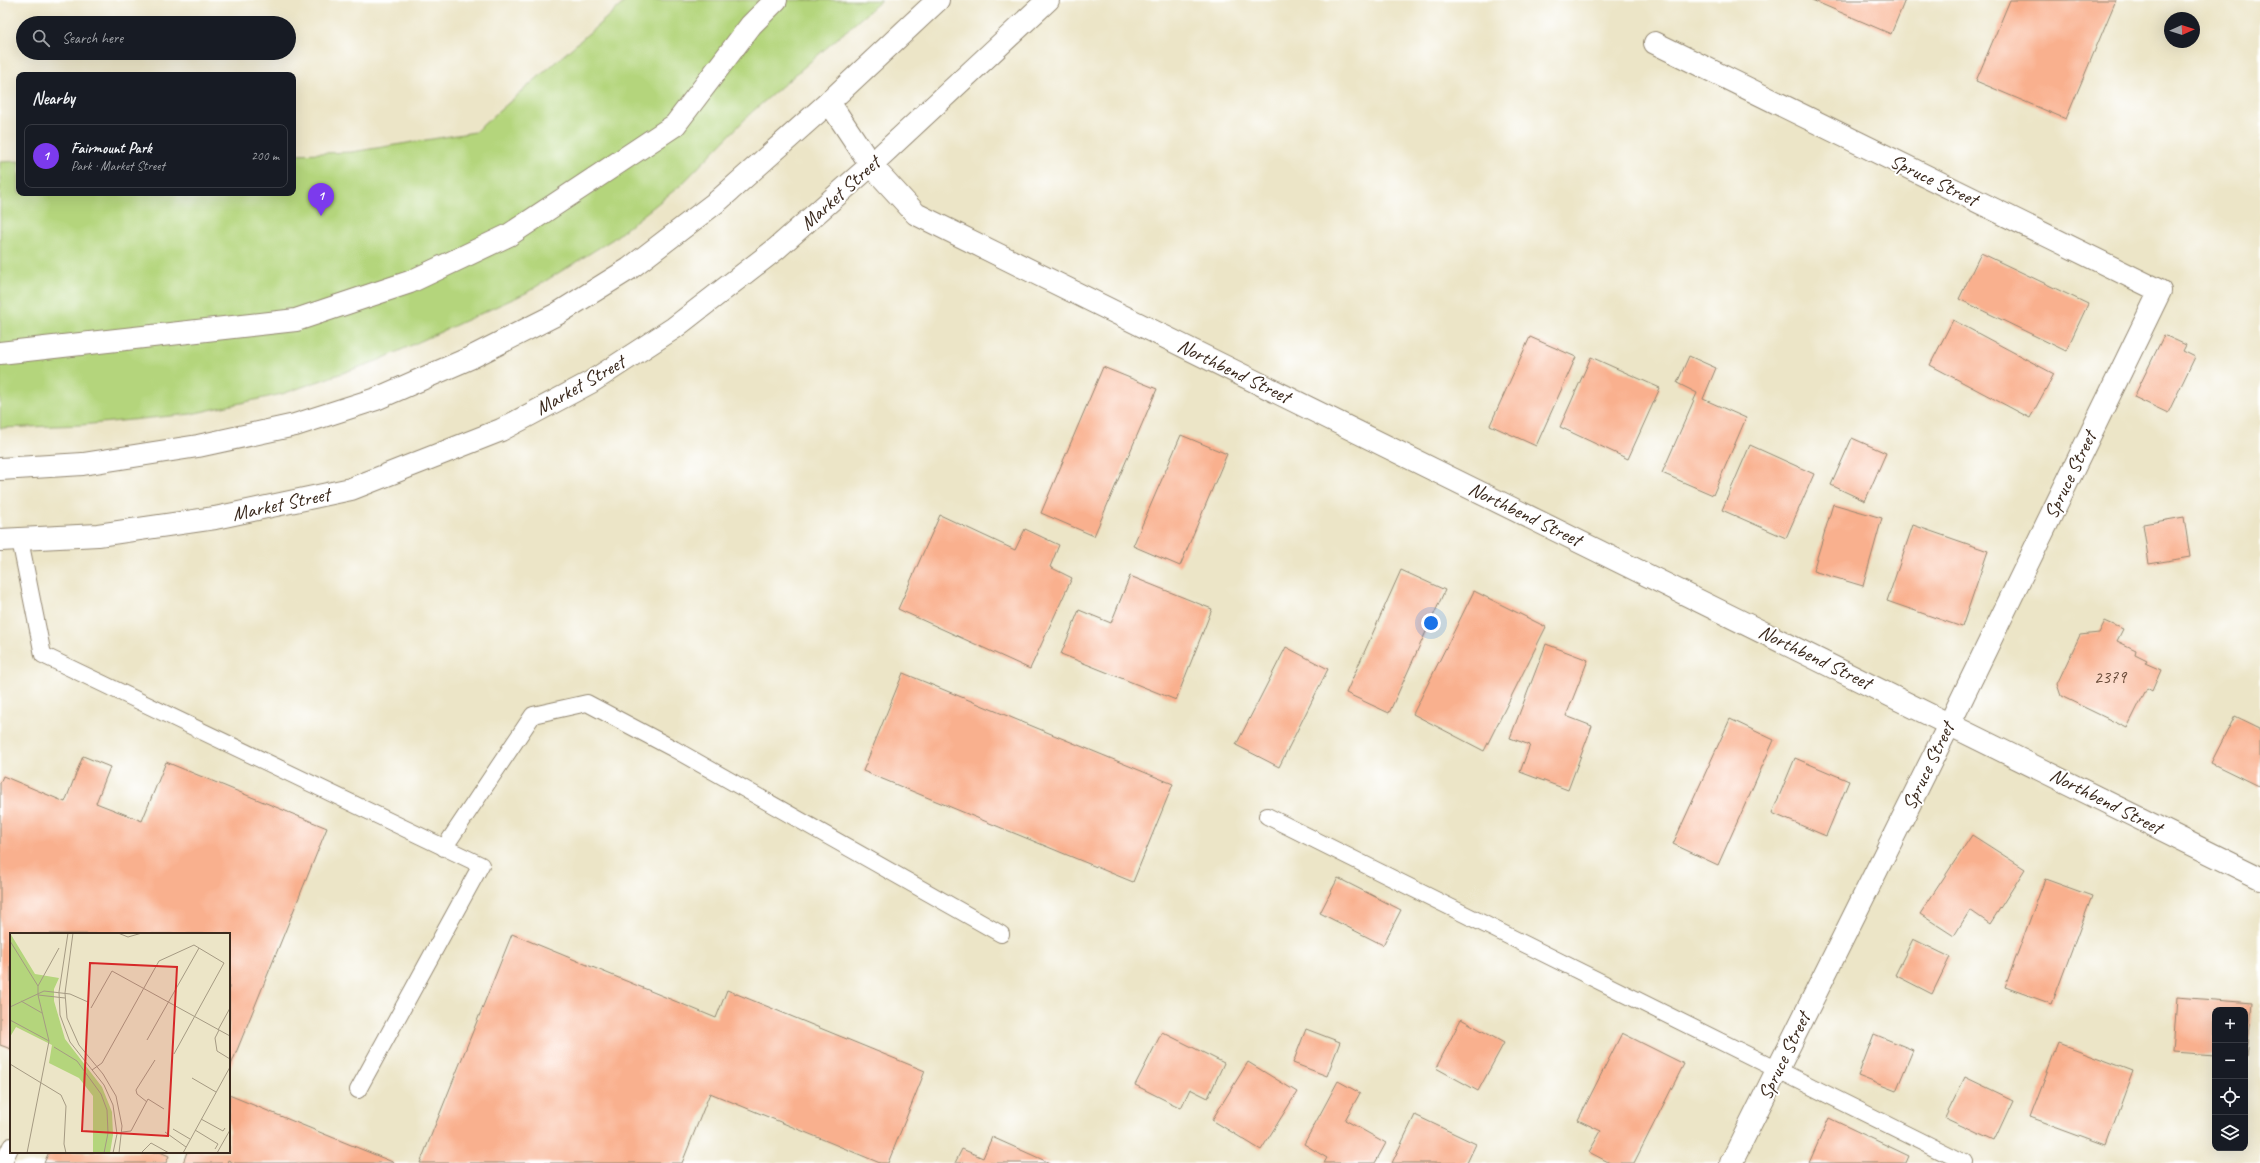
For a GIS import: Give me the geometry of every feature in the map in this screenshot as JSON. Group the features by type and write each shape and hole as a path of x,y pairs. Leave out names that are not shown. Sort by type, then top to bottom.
{"street":[{"path":"0,354 296,320 410,282 509,235 675,125 751,25 776,0"},
{"path":"0,469 84,464 198,446 295,425 376,399 470,358 557,314 630,269 719,200 829,102 938,0"},
{"name":"Market Street","path":"10,540 98,535 215,518 351,490 501,430 591,382 674,328 776,249 871,165 1048,0"},
{"name":"Spruce Street","path":"1655,43 2160,291 1950,723 1731,1163"},
{"name":"Northbend Street","path":"829,102 871,165 916,214 927,220 1950,723 2260,878"}],"lane":[{"path":"10,540 43,655 481,865 358,1090"},
{"path":"444,848 533,715 587,703 681,753 1001,934"},
{"path":"1267,816 1777,1071 1836,1097 1965,1163"},
{"path":"3,1163 10,1148"}],"green space":[{"path":"627,0 882,0 753,111 681,185 613,239 526,293 377,361 282,394 191,414 81,425 0,428 0,162 16,161 16,196 296,196 296,154 352,152 475,132"}],"building":[{"path":"1812,0 1905,0 1891,34"},
{"path":"2010,0 2116,0 2066,119 1976,81"},
{"path":"1981,253 2088,304 2066,351 1959,299"},
{"path":"1953,320 2054,374 2030,418 1930,365"},
{"path":"2164,335 2186,345 2183,351 2195,357 2168,413 2134,397"},
{"path":"1530,337 1576,357 1536,446 1490,425"},
{"path":"1689,356 1716,368 1703,399 1746,418 1713,495 1662,473 1697,393 1677,383"},
{"path":"1591,357 1660,388 1628,459 1560,427"},
{"path":"1103,367 1157,389 1094,536 1041,513"},
{"path":"1181,435 1227,454 1180,566 1133,546"},
{"path":"1852,438 1886,453 1865,501 1831,485"},
{"path":"1750,445 1814,474 1786,538 1722,510"},
{"path":"1833,504 1882,518 1863,586 1813,571"},
{"path":"940,515 1015,550 1025,529 1059,545 1050,567 1072,578 1030,669 898,609"},
{"path":"2184,517 2190,557 2149,564 2143,524"},
{"path":"1913,525 1988,551 1962,627 1887,601"},
{"path":"1401,570 1445,590 1389,713 1346,693"},
{"path":"1130,576 1212,609 1176,700 1061,654 1079,610 1111,623"},
{"path":"1474,591 1546,627 1484,751 1413,714"},
{"path":"2105,621 2123,629 2117,641 2136,650 2135,654 2147,660 2145,663 2161,670 2152,691 2147,688 2127,728 2061,696 2057,684 2080,635 2099,633"},
{"path":"1546,644 1588,660 1566,716 1592,726 1568,790 1520,772 1530,745 1510,738"},
{"path":"1286,647 1328,669 1279,767 1236,745"},
{"path":"903,673 1173,784 1133,882 863,771"},
{"path":"2235,716 2260,728 2260,787 2211,763"},
{"path":"1730,719 1774,740 1718,865 1673,844"},
{"path":"83,756 110,767 96,803 142,821 166,762 327,828 230,1068 230,933 10,933 10,1049 0,1045 0,783 3,776 65,802"},
{"path":"1795,758 1849,781 1826,836 1772,813"},
{"path":"1972,835 2025,869 1990,924 1970,910 1954,936 1920,914"},
{"path":"1338,878 1401,910 1383,945 1320,913"},
{"path":"2045,879 2092,896 2052,1004 2005,987"},
{"path":"512,934 716,1018 727,990 925,1071 888,1163 880,1163 710,1093 682,1163 420,1163"},
{"path":"1913,939 1950,957 1932,994 1895,975"},
{"path":"2177,997 2252,1003 2248,1047 2248,1007 2212,1007 2212,1055 2173,1052"},
{"path":"1461,1019 1504,1043 1478,1091 1436,1068"},
{"path":"1306,1029 1340,1042 1327,1076 1293,1063"},
{"path":"1162,1032 1224,1063 1208,1098 1190,1089 1181,1108 1135,1085"},
{"path":"1622,1033 1684,1064 1634,1163 1610,1163 1589,1152 1601,1131 1578,1120"},
{"path":"1874,1034 1913,1050 1896,1091 1858,1076"},
{"path":"2058,1043 2133,1071 2106,1145 2030,1117"},
{"path":"1248,1062 1297,1092 1261,1150 1212,1120"},
{"path":"1965,1077 2013,1100 1994,1141 1945,1118"},
{"path":"1338,1081 1360,1093 1345,1120 1386,1143 1375,1163 1324,1163 1327,1158 1304,1144"},
{"path":"230,1095 395,1163 234,1163 228,1160 227,1163 183,1163 187,1153 230,1153"},
{"path":"1415,1115 1476,1144 1467,1163 1392,1163"},
{"path":"1829,1118 1909,1156 1906,1163 1809,1163"},
{"path":"992,1137 1050,1163 955,1163 962,1149 983,1158"},
{"path":"49,1153 162,1153 169,1156 166,1163 44,1163"}],"place":[{"name":"Fairmount Park","path":"321,216"}]}
